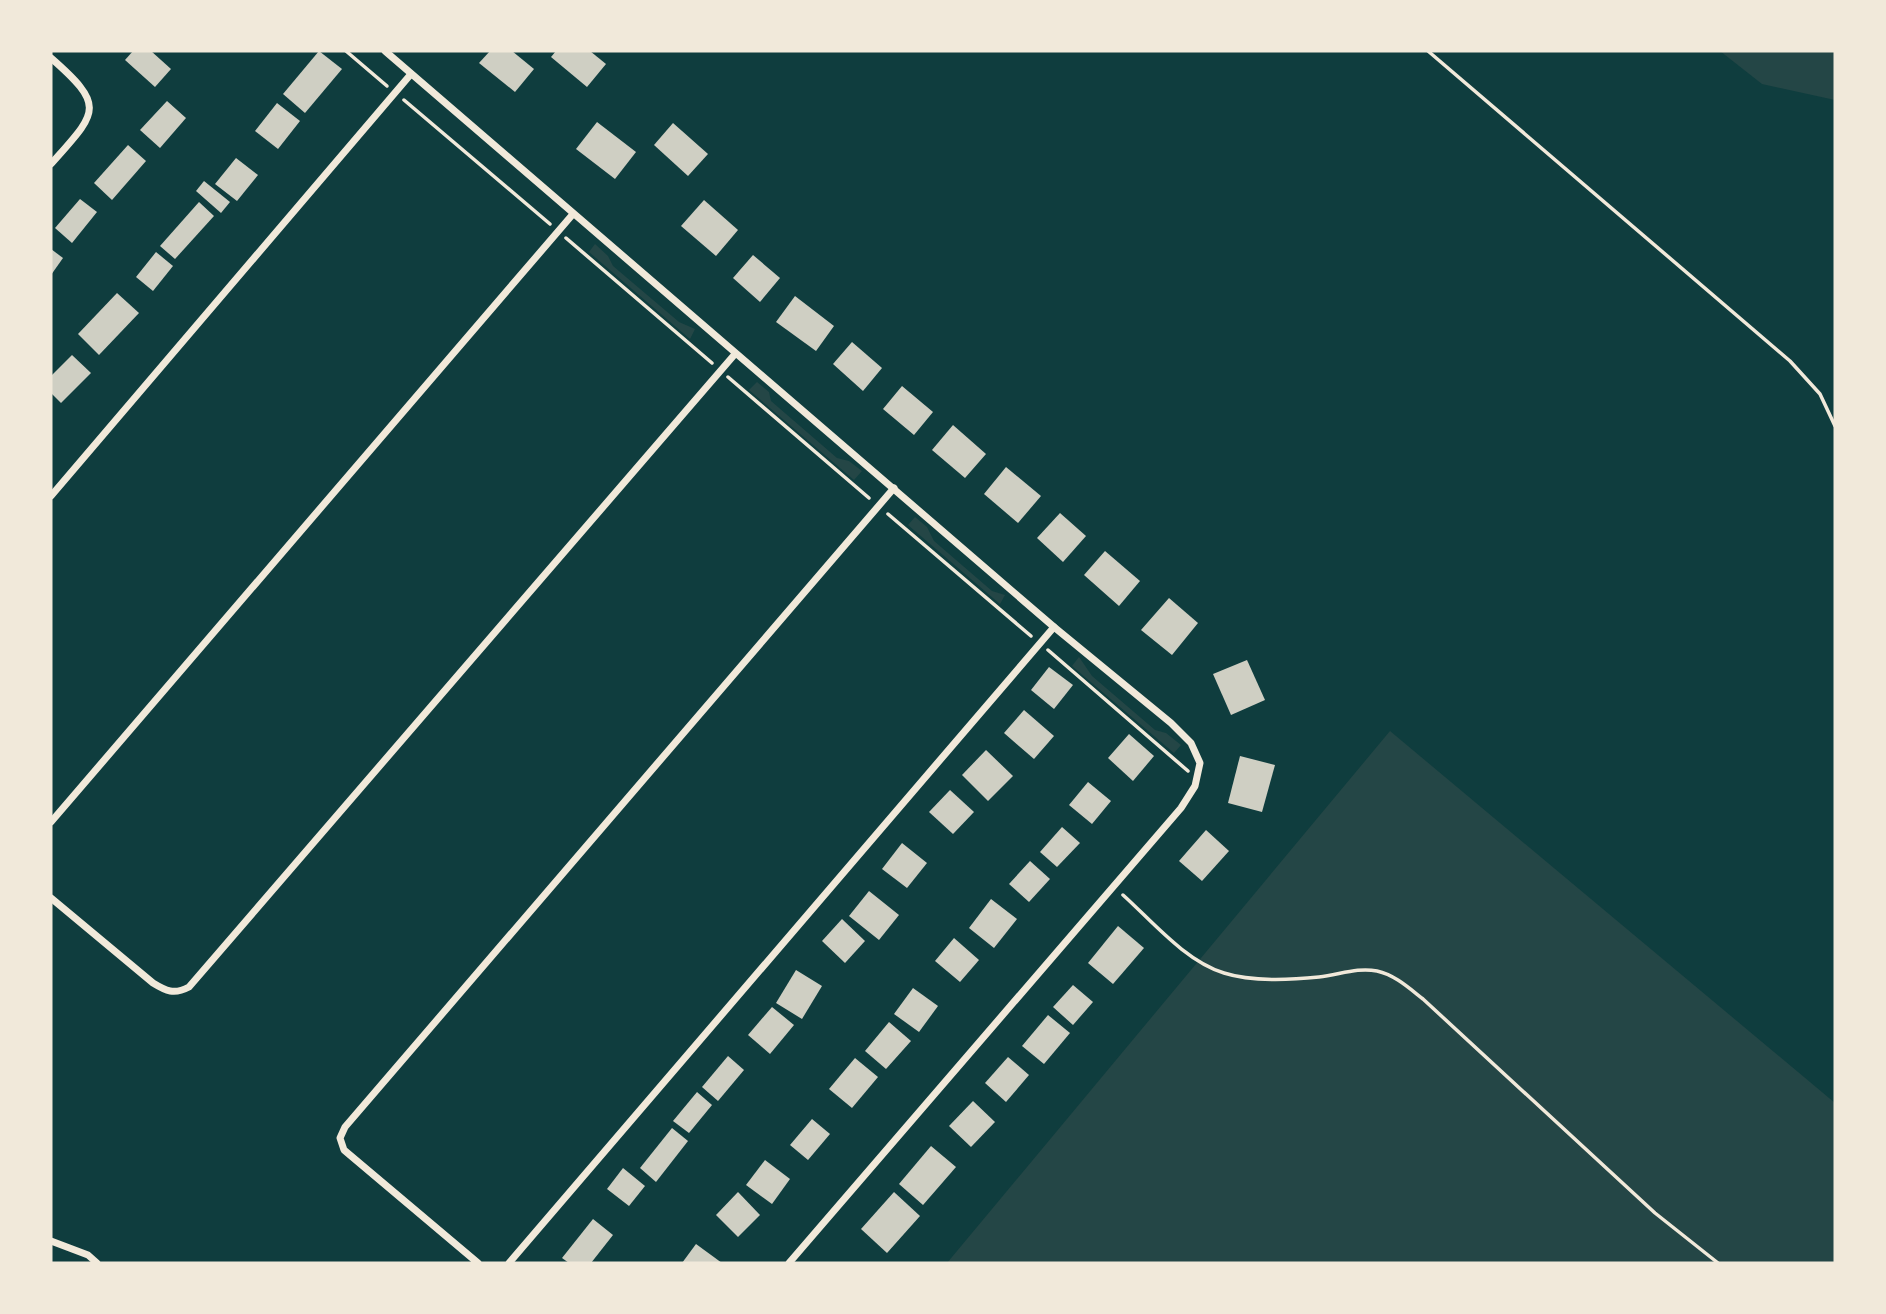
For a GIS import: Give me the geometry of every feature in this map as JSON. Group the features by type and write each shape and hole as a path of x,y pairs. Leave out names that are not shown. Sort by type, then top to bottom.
{"street":[{"path":"385,51 1054,627 1171,723 1191,743 1200,763 1197,779 1181,808 789,1263"},
{"path":"51,58 87,93 90,107 88,119 51,164"},
{"path":"51,496 411,74"},
{"path":"51,822 573,214"},
{"path":"51,898 153,983 166,991 179,992 189,987 735,354"},
{"path":"478,1263 344,1150 340,1138 345,1127 894,488"},
{"path":"509,1263 1054,627"},
{"path":"51,1241 88,1255 97,1263"}],"path":[{"path":"346,51 1197,779"},
{"path":"1428,51 1790,361 1820,394 1835,426"},
{"path":"1113,887 1188,953 1223,973 1271,978 1320,977 1356,970 1378,971 1397,978 1654,1213 1718,1263"}],"shaded area":[{"path":"1720,51 1835,51 1835,100 1762,84"},
{"path":"595,244 608,256 613,266 679,322 695,329 690,339 589,252"},
{"path":"757,382 769,392 771,401 837,458 849,461 862,471 854,480 749,390"},
{"path":"915,517 927,527 934,541 992,591 1005,595 1000,604 908,525"},
{"path":"1079,657 1092,676 1155,730 1166,733 1181,745 1174,753 1072,666"},
{"path":"1390,731 1835,1103 1835,1263 947,1263"}],"building":[{"path":"133,51 151,51 171,69 155,87 125,60"},
{"path":"319,51 342,69 305,113 283,94"},
{"path":"490,51 512,51 534,69 515,92 479,63"},
{"path":"556,51 590,51 606,64 587,87 551,57"},
{"path":"167,101 186,118 160,148 140,130"},
{"path":"277,103 300,121 278,149 255,131"},
{"path":"597,122 636,152 615,179 576,149"},
{"path":"673,123 708,154 688,176 654,145"},
{"path":"128,145 146,161 112,200 94,183"},
{"path":"236,158 258,175 237,201 215,184"},
{"path":"204,181 230,202 221,213 196,191"},
{"path":"80,199 97,212 72,243 55,228"},
{"path":"704,200 738,230 716,256 681,226"},
{"path":"199,202 214,216 175,259 160,246"},
{"path":"51,249 63,258 51,275"},
{"path":"156,252 173,266 153,291 136,277"},
{"path":"753,255 780,278 760,302 733,278"},
{"path":"117,293 139,313 99,355 78,334"},
{"path":"795,296 834,326 816,351 776,322"},
{"path":"852,342 882,368 863,391 833,364"},
{"path":"72,355 91,373 61,403 51,393 51,376"},
{"path":"902,386 933,412 914,435 883,409"},
{"path":"953,425 986,454 965,478 932,450"},
{"path":"1006,467 1041,496 1018,523 984,494"},
{"path":"1060,513 1086,536 1063,562 1037,538"},
{"path":"1105,551 1140,581 1119,606 1084,575"},
{"path":"1169,598 1198,623 1172,655 1141,630"},
{"path":"1247,660 1265,700 1231,715 1213,674"},
{"path":"1049,667 1073,685 1054,709 1031,690"},
{"path":"1024,710 1054,736 1034,759 1004,733"},
{"path":"1129,734 1154,756 1133,781 1108,758"},
{"path":"986,750 1013,776 988,801 962,775"},
{"path":"1240,756 1275,765 1262,812 1228,803"},
{"path":"1088,782 1111,801 1092,824 1069,805"},
{"path":"950,790 974,812 953,834 929,812"},
{"path":"1062,827 1080,843 1057,867 1040,852"},
{"path":"1206,830 1229,851 1202,881 1179,861"},
{"path":"902,843 927,863 907,888 882,869"},
{"path":"1030,861 1050,879 1029,902 1009,884"},
{"path":"869,891 899,915 879,940 849,916"},
{"path":"991,899 1017,919 994,948 969,928"},
{"path":"842,919 865,941 845,963 822,941"},
{"path":"1118,926 1144,948 1113,984 1088,963"},
{"path":"954,938 979,960 960,982 935,961"},
{"path":"796,970 822,986 802,1019 776,1003"},
{"path":"1073,985 1093,1002 1073,1025 1053,1007"},
{"path":"913,988 938,1006 919,1032 894,1014"},
{"path":"772,1007 794,1025 770,1054 748,1035"},
{"path":"1048,1015 1070,1033 1044,1064 1022,1046"},
{"path":"889,1022 911,1041 886,1069 865,1051"},
{"path":"728,1056 744,1070 718,1101 702,1087"},
{"path":"1008,1057 1029,1075 1006,1102 985,1083"},
{"path":"855,1058 878,1077 852,1108 829,1089"},
{"path":"697,1092 712,1105 689,1133 673,1121"},
{"path":"973,1101 995,1122 971,1147 949,1126"},
{"path":"812,1119 830,1134 808,1160 790,1145"},
{"path":"672,1128 688,1141 656,1182 640,1168"},
{"path":"931,1146 956,1167 923,1205 899,1184"},
{"path":"765,1160 790,1179 772,1204 746,1185"},
{"path":"623,1168 645,1186 629,1206 607,1189"},
{"path":"738,1192 760,1215 738,1237 716,1215"},
{"path":"894,1192 920,1216 887,1253 861,1229"},
{"path":"593,1219 613,1235 591,1263 569,1263 562,1258"},
{"path":"696,1244 722,1263 682,1263"}]}
